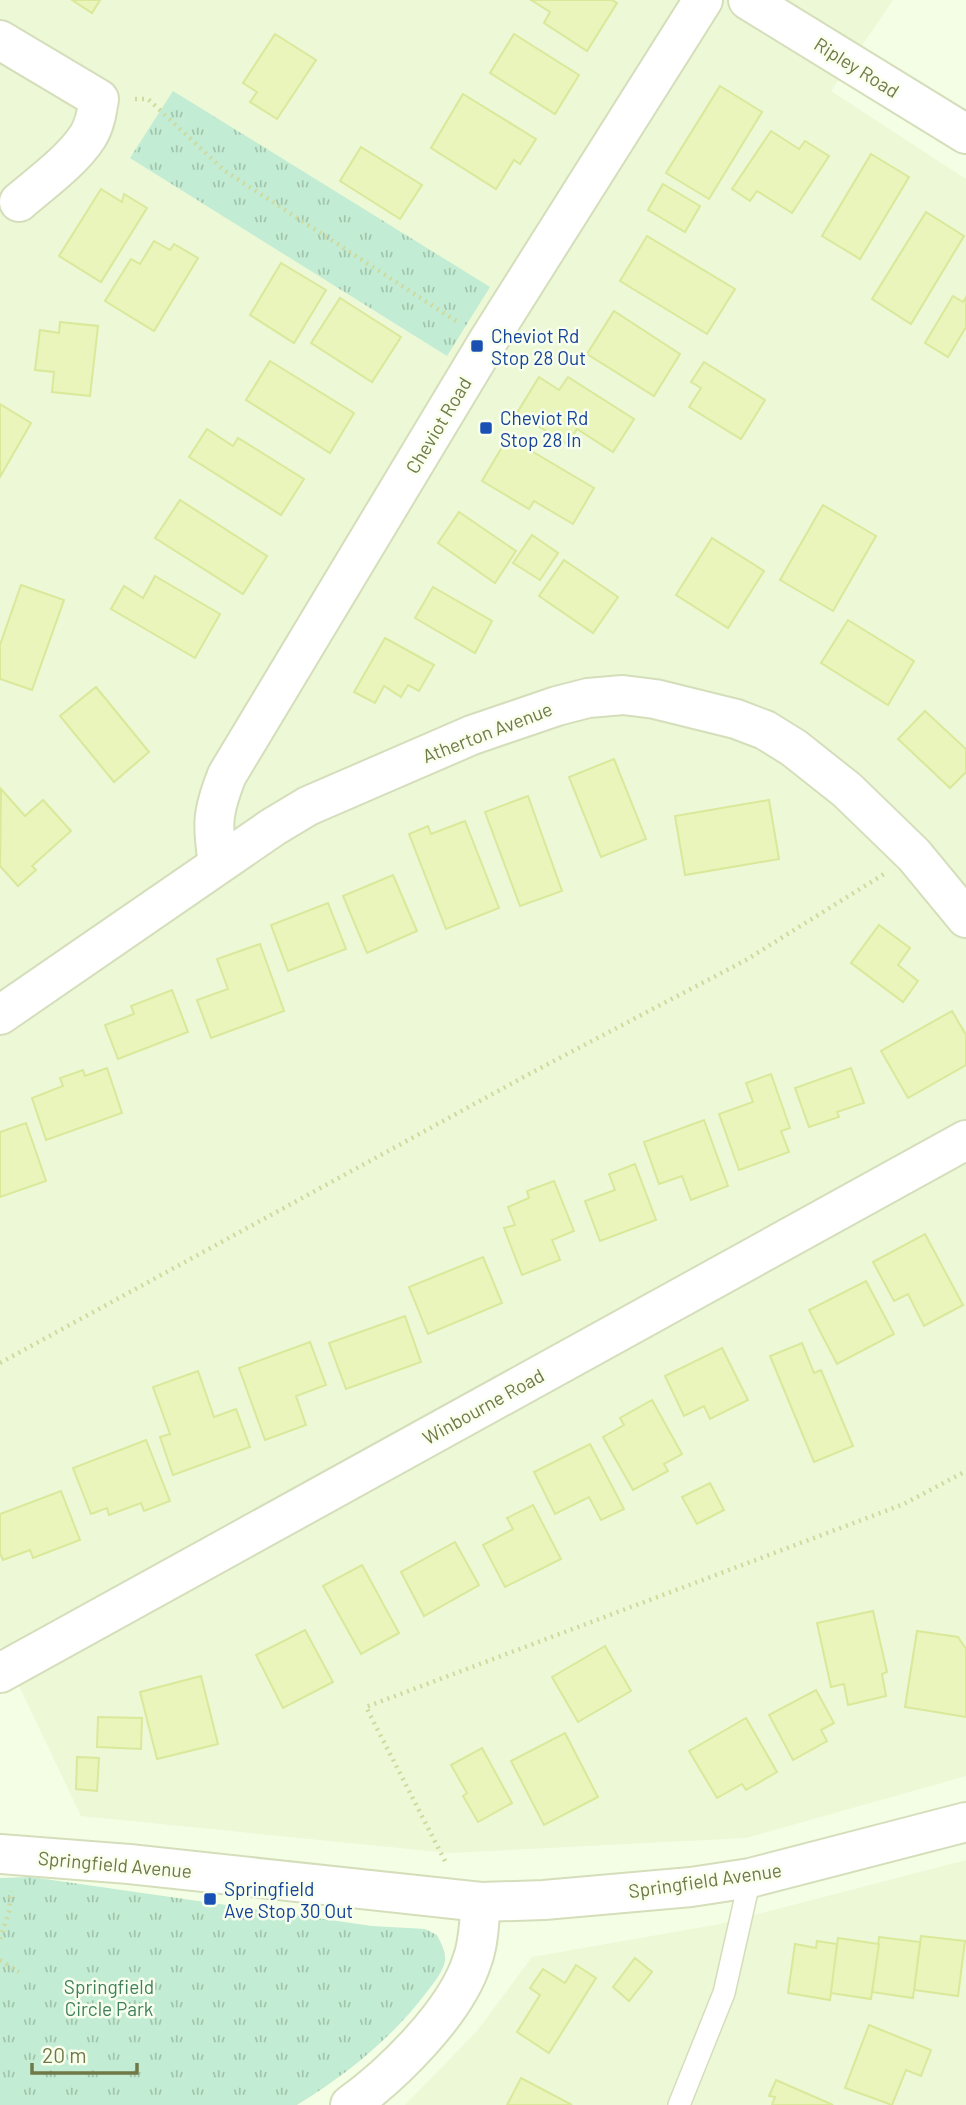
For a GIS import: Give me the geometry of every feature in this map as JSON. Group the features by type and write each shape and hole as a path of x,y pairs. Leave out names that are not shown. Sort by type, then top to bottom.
{"street":[{"name":"Cheviot Road","path":"218,864 214,832 215,806 227,775 488,341 703,0"},
{"name":"Ripley Road","path":"748,0 966,134"},
{"path":"0,40 99,99 97,116 88,136 59,168 19,202"},
{"name":"Atherton Avenue","path":"0,1016 218,864 308,807 461,740 557,706 589,698 623,695 709,711 765,730 794,748 847,790 914,855 966,918"},
{"name":"Winbourne Road","path":"0,1673 966,1140"},
{"name":"Springfield Avenue","path":"8,1855 128,1864 465,1900 544,1900 750,1878 966,1822"},
{"path":"350,2105 406,2055 438,2019 462,1984 473,1961 465,1900"}],"lane":[{"path":"679,2105 724,1993 750,1878"}],"path":[{"path":"99,99 148,99 225,171 488,341"},
{"path":"0,1363 531,1073 747,960 914,855"},
{"path":"465,1900 366,1707 904,1504 966,1471"},
{"path":"0,1939 9,1912 8,1855"},
{"path":"0,1959 19,1972"}],"shaded area":[{"path":"0,0 893,0 831,91 966,179 966,1776 746,1838 449,1853 81,1816 0,1646"},
{"path":"966,1860 966,2105 405,2105 477,2031 532,1957 720,1924"}],"green space":[{"path":"173,91 490,287 447,356 130,158"},
{"name":"Springfield Circle Park","path":"31,1877 372,1926 425,1929 437,1935 445,1961 440,1974 429,1989 383,2041 350,2069 297,2105 0,2105 0,1878"}],"building":[{"path":"72,0 100,0 92,13"},
{"path":"531,0 612,0 617,3 587,51 544,23 550,12"},
{"path":"275,34 316,60 277,119 250,102 257,92 243,83"},
{"path":"514,34 579,75 555,114 490,73"},
{"path":"720,86 762,112 709,199 666,173"},
{"path":"463,94 536,139 520,164 514,160 496,189 431,148"},
{"path":"771,131 799,149 805,141 829,156 792,213 757,191 750,201 732,189"},
{"path":"361,147 422,185 400,219 340,181"},
{"path":"871,154 909,177 860,259 822,236"},
{"path":"663,184 700,206 685,232 648,210"},
{"path":"101,189 122,202 124,194 147,208 101,282 59,256"},
{"path":"926,212 964,236 911,324 872,299"},
{"path":"647,236 735,289 707,334 620,281"},
{"path":"154,241 170,250 174,244 198,258 154,331 105,301 131,259 140,264"},
{"path":"281,263 326,290 294,343 250,315"},
{"path":"953,296 963,302 966,297 966,327 948,357 925,343"},
{"path":"340,298 401,337 372,382 311,343"},
{"path":"614,311 680,354 654,396 587,354"},
{"path":"60,322 98,326 90,396 52,392 54,372 35,370 40,330 59,333"},
{"path":"270,361 354,413 330,453 246,400"},
{"path":"704,362 765,400 741,439 689,407 701,388 691,382"},
{"path":"539,377 559,390 568,377 634,419 613,452 577,429 567,444 517,413"},
{"path":"0,404 31,423 0,477"},
{"path":"207,429 233,446 238,438 304,479 281,515 189,457"},
{"path":"508,437 594,488 573,524 534,501 529,509 482,481"},
{"path":"180,500 267,556 243,594 155,538"},
{"path":"823,505 876,536 833,611 780,580"},
{"path":"459,512 516,551 495,583 438,543"},
{"path":"532,535 558,553 540,580 513,563"},
{"path":"712,538 764,571 728,628 676,595"},
{"path":"564,560 618,597 593,633 539,596"},
{"path":"155,576 220,614 195,658 111,609 124,586 143,598"},
{"path":"21,585 64,600 32,690 0,679 0,645"},
{"path":"433,587 492,621 475,653 415,618"},
{"path":"848,620 914,661 888,705 821,663"},
{"path":"385,638 434,665 419,691 408,685 401,697 384,686 375,703 354,692"},
{"path":"96,687 149,752 114,782 60,716"},
{"path":"925,711 966,749 966,772 950,788 898,739"},
{"path":"614,759 646,839 601,857 569,777"},
{"path":"1,789 25,816 43,800 71,831 32,866 36,870 18,886 0,866"},
{"path":"528,796 562,891 520,906 485,812"},
{"path":"769,800 779,859 685,875 675,816"},
{"path":"465,821 499,908 446,929 409,834 428,826 431,834"},
{"path":"393,875 417,931 367,953 343,896"},
{"path":"328,903 346,949 288,971 271,925"},
{"path":"879,925 910,948 898,965 918,981 903,1002 851,963"},
{"path":"260,944 284,1011 211,1038 197,1000 228,989 217,959"},
{"path":"172,990 188,1032 118,1059 105,1025 134,1014 131,1006"},
{"path":"952,1011 966,1035 966,1065 908,1098 881,1051"},
{"path":"107,1068 122,1113 46,1140 32,1098 63,1086 60,1078 83,1070 85,1076"},
{"path":"851,1068 864,1103 837,1112 839,1117 809,1127 795,1088"},
{"path":"771,1074 790,1128 781,1131 789,1152 739,1170 719,1114 753,1102 746,1083"},
{"path":"704,1120 728,1186 691,1200 682,1176 659,1184 644,1142"},
{"path":"26,1123 46,1181 0,1197 0,1132"},
{"path":"635,1164 656,1220 600,1241 585,1201 615,1190 609,1174"},
{"path":"554,1181 574,1231 552,1240 560,1260 522,1275 504,1228 515,1225 508,1207 529,1198 527,1191"},
{"path":"925,1234 963,1305 924,1326 908,1294 894,1301 873,1262"},
{"path":"483,1257 502,1303 428,1334 409,1287"},
{"path":"866,1281 894,1334 837,1364 809,1310"},
{"path":"405,1316 421,1362 346,1389 329,1343"},
{"path":"310,1342 326,1385 296,1396 306,1425 265,1440 239,1368"},
{"path":"802,1343 814,1373 821,1370 853,1446 814,1462 770,1356"},
{"path":"722,1348 748,1400 710,1419 704,1406 684,1416 665,1376"},
{"path":"198,1371 214,1417 236,1409 250,1447 173,1475 160,1437 170,1434 153,1387"},
{"path":"652,1400 682,1454 664,1464 668,1471 633,1490 603,1437 624,1425 620,1418"},
{"path":"146,1440 170,1501 144,1511 141,1503 109,1515 107,1508 91,1514 73,1468"},
{"path":"590,1444 624,1509 601,1520 589,1497 555,1514 534,1472"},
{"path":"710,1483 724,1510 697,1524 682,1497"},
{"path":"61,1491 80,1540 33,1558 30,1550 3,1560 0,1553 0,1514"},
{"path":"533,1505 561,1559 505,1587 483,1545 513,1529 507,1518"},
{"path":"455,1542 479,1585 424,1616 401,1572"},
{"path":"362,1565 399,1633 361,1654 323,1586"},
{"path":"873,1611 887,1672 882,1674 886,1696 848,1705 844,1684 831,1687 817,1623"},
{"path":"305,1630 333,1682 283,1708 256,1655"},
{"path":"917,1631 958,1637 966,1649 966,1717 905,1707"},
{"path":"605,1646 631,1691 578,1722 552,1677"},
{"path":"201,1676 218,1744 157,1759 140,1692"},
{"path":"816,1690 834,1723 821,1730 827,1741 793,1760 769,1715"},
{"path":"98,1717 142,1718 141,1749 97,1747"},
{"path":"746,1718 777,1772 746,1790 742,1784 717,1798 689,1751"},
{"path":"565,1733 598,1797 544,1825 511,1761"},
{"path":"482,1748 512,1803 478,1822 463,1796 467,1793 451,1765"},
{"path":"77,1757 99,1758 97,1791 76,1789"},
{"path":"921,1936 965,1941 958,1996 914,1990"},
{"path":"879,1937 920,1942 913,1998 872,1992"},
{"path":"838,1938 879,1944 871,1999 830,1993"},
{"path":"817,1941 837,1944 830,2000 788,1993 795,1944 816,1948"},
{"path":"635,1958 652,1972 629,2001 613,1987"},
{"path":"576,1965 596,1978 549,2053 517,2032 540,1995 530,1988 543,1969 565,1983"},
{"path":"869,2025 931,2050 921,2076 906,2070 892,2105 845,2088"},
{"path":"521,2078 572,2105 507,2105"},
{"path":"776,2080 833,2105 772,2105 775,2097 769,2096"}],"place":[{"name":"Cheviot Rd Stop 28 Out","path":"477,346"},
{"name":"Cheviot Rd Stop 28 In","path":"486,428"},
{"name":"Springfield Ave Stop 30 Out","path":"210,1899"}]}
